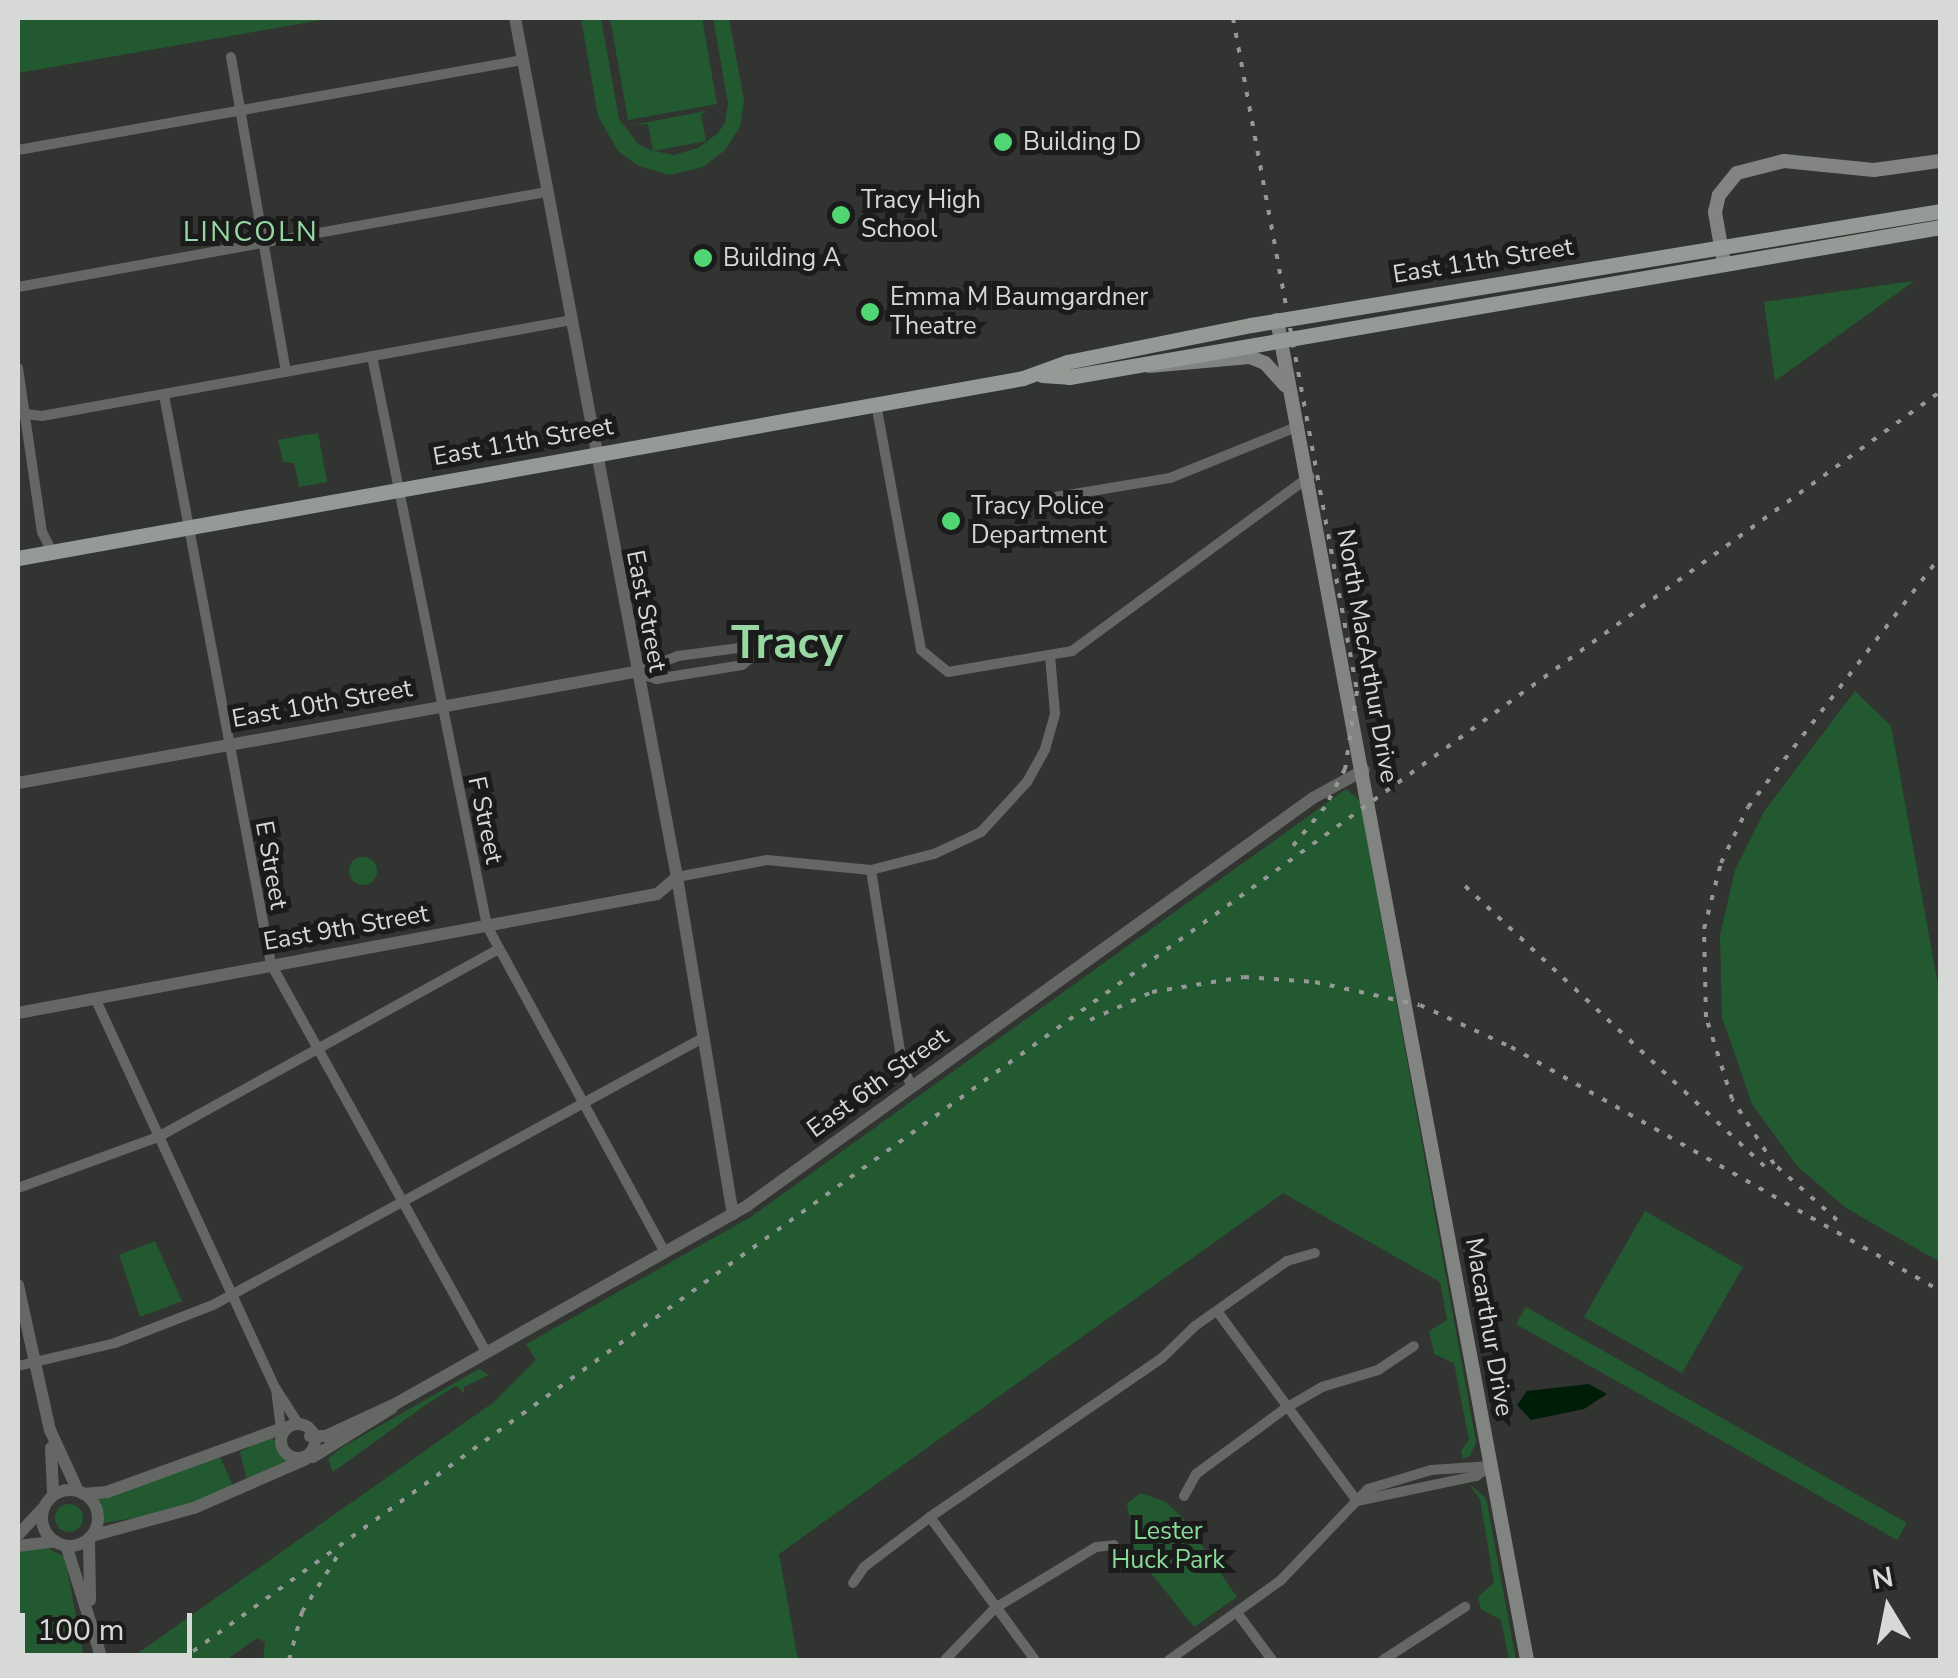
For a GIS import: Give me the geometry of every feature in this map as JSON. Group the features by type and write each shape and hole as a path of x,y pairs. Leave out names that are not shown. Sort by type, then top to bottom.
{"main road":[{"path":"1724,265 1719,196 1728,182 1752,168 1813,160 1874,170 1940,161"},
{"name":"East 11th Street","path":"1038,375 1067,362 1277,320 1940,211"},
{"name":"East 11th Street","path":"18,558 1038,375 1069,377 1940,227"},
{"name":"North MacArthur Drive","path":"1277,320 1311,475 1406,1001"},
{"path":"1138,365 1170,368 1250,357 1266,363 1290,392"},
{"name":"Macarthur Drive","path":"1406,1001 1527,1660"}],"street":[{"name":"East Street","path":"515,18 635,672 678,876 734,1214"},
{"path":"231,57 286,371"},
{"path":"18,150 523,60"},
{"path":"18,287 546,192"},
{"path":"22,415 164,394 572,320"},
{"name":"F Street","path":"372,356 487,926 665,1253"},
{"path":"18,368 42,532 52,552"},
{"name":"E Street","path":"164,394 271,964 487,1353"},
{"path":"876,404 917,633 927,661 948,672 1050,656 1086,643 1311,475"},
{"path":"1044,499 1170,478 1298,426"},
{"name":"East 10th Street","path":"18,784 635,672 678,656 739,648 757,652 725,668 656,679 635,672"},
{"path":"678,876 768,860 871,870 957,845 1003,812 1045,749 1054,713 1050,656"},
{"name":"East 6th Street","path":"92,1538 212,1501 310,1458 397,1403 734,1214 1340,778 1364,770"},
{"path":"871,870 903,1069 912,1086"},
{"name":"East 9th Street","path":"18,1012 657,894 678,876"},
{"path":"18,1188 158,1137 498,949"},
{"path":"95,998 276,1389 310,1436 310,1458 286,1448 276,1389"},
{"path":"18,1366 126,1340 233,1295 407,1204 579,1101 702,1039"},
{"path":"853,1583 864,1566 930,1516 1130,1381 1218,1310 1287,1261 1315,1253"},
{"path":"18,1285 50,1430 52,1492 44,1507 18,1535"},
{"path":"1218,1310 1357,1501"},
{"path":"1184,1496 1196,1474 1286,1408 1322,1387 1378,1370 1414,1346"},
{"name":"East 6th Street","path":"310,1436 326,1436 397,1403"},
{"path":"52,1492 108,1492 298,1424"},
{"path":"50,1430 96,1515 90,1608"},
{"path":"1169,1660 1282,1580 1357,1501 1476,1476 1491,1466"},
{"path":"44,1507 90,1608 102,1660"},
{"path":"930,1516 1035,1660"},
{"path":"18,1546 62,1545 92,1538"},
{"path":"945,1660 996,1608 1096,1547 1114,1544"},
{"path":"1383,1660 1464,1607"},
{"path":"1238,1614 1272,1660"}],"green space":[{"path":"18,18 333,18 18,73"},
{"path":"581,18 601,18 619,119 639,145 653,151 648,124 633,125 706,111 701,115 706,141 654,151 674,155 698,148 718,133 725,123 728,103 713,18 729,18 744,100 740,127 725,150 703,167 669,175 639,166 618,151 598,116"},
{"path":"610,18 702,18 717,104 628,120"},
{"path":"1913,282 1775,381 1764,302"},
{"path":"318,433 327,482 299,487 294,463 283,462 278,440"},
{"path":"1855,691 1891,726 1940,996 1940,1262 1846,1208 1797,1166 1752,1104 1722,1017 1720,935 1735,870 1765,810"},
{"path":"1346,789 1360,801 1476,1442 1470,1456 1463,1459 1461,1451 1469,1440 1454,1363 1434,1354 1429,1331 1447,1320 1440,1282 1283,1193 779,1554 798,1660 263,1660 265,1642 257,1638 226,1660 128,1660 494,1402 536,1360 526,1344 749,1218"},
{"path":"363,857 373,861 377,871 373,881 363,885 353,881 349,871 353,861"},
{"path":"1645,1211 1743,1267 1682,1373 1584,1317"},
{"path":"155,1241 182,1301 140,1317 119,1255"},
{"path":"1526,1307 1907,1523 1897,1540 1516,1324"},
{"path":"479,1369 489,1375 464,1387 464,1393 456,1386 427,1404 333,1472 328,1459 341,1448"},
{"path":"270,1436 293,1459 247,1480 240,1452"},
{"path":"220,1457 234,1488 158,1514 104,1523 97,1499"},
{"path":"1469,1484 1486,1498 1516,1660 1509,1660 1501,1620 1481,1609 1478,1597 1494,1583 1480,1499"},
{"name":"Lester Huck Park","path":"1141,1493 1166,1502 1182,1517 1237,1597 1194,1627 1135,1553 1127,1503"},
{"path":"69,1504 79,1508 83,1518 79,1528 69,1532 59,1528 55,1518 59,1508"},
{"path":"44,1546 65,1557 84,1660 18,1660 18,1551"}],"shaded area":[{"path":"1589,1384 1607,1394 1584,1409 1531,1420 1517,1405 1527,1391"}],"railway":[{"path":"1233,18 1357,691 1345,769 1325,807 1292,847"},
{"path":"181,1660 1940,392"},
{"path":"1837,1220 1774,1164 1732,1099 1706,1017 1704,929 1721,863 1748,807 1940,557"},
{"path":"1465,886 1764,1166"},
{"path":"1090,1020 1152,992 1244,977 1315,982 1420,1005 1511,1047 1940,1291"},
{"path":"289,1660 302,1612 338,1555"}],"place":[{"name":"Building D","path":"1003,142"},
{"name":"Tracy High School","path":"841,215"},
{"name":"Building A","path":"703,258"},
{"name":"Emma M Baumgardner Theatre","path":"870,312"},
{"name":"Tracy Police Department","path":"951,521"}],"district":[{"name":"LINCOLN","path":"251,232"},
{"name":"Tracy","path":"787,644"}]}
